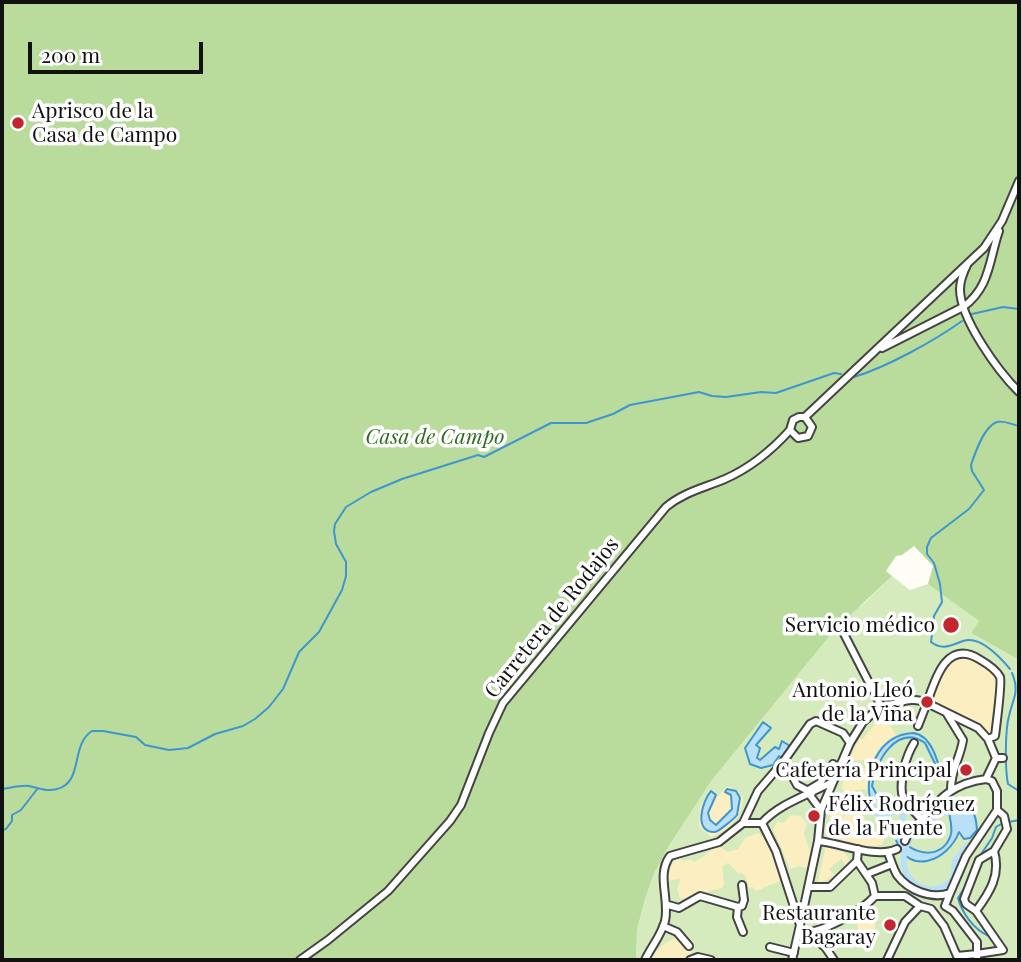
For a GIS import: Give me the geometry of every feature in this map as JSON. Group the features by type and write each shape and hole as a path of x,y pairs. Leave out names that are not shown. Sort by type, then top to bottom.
{"street":[{"path":"874,352 963,307 982,290 989,274 1002,221 1019,181"},
{"path":"805,417 984,248 1002,221"},
{"path":"968,261 960,289 963,307 998,366 1019,392"},
{"path":"799,416 805,417 812,427 808,436 798,438 790,430 793,420 799,416"},
{"name":"Carretera de Rodajos","path":"300,960 388,891 450,821 460,805 503,703 666,507 687,493 743,470 762,457 790,430"},
{"path":"841,628 881,706"},
{"path":"918,726 942,666 950,658 960,655 976,657 993,668 1000,677 1002,686 997,705 995,736 988,739"},
{"path":"770,947 793,957 818,841 821,810 857,730 881,706 890,706 897,701 920,700 978,728 1000,758 986,779"},
{"path":"946,713 963,740 962,751 951,773 951,789"},
{"path":"645,960 663,926 668,905 663,868 670,856 719,842 743,823 758,791 810,724 816,721 843,733 850,743"},
{"path":"843,733 857,730"},
{"path":"914,743 908,753 902,792 906,802 922,820"},
{"path":"810,792 833,764"},
{"path":"772,774 790,772 797,785 810,792 821,810"},
{"path":"905,841 951,789 971,781 992,781 998,791 997,810 966,856 945,906"},
{"path":"762,823 769,815 832,782"},
{"path":"931,909 944,926 954,958 1003,950 976,911 964,900 979,860 994,851 1007,829 1004,816 997,810"},
{"path":"743,823 762,823"},
{"path":"762,823 776,851 800,929 825,947 834,960"},
{"path":"818,841 888,853 897,849"},
{"path":"809,887 828,888 857,861 858,849"},
{"path":"976,911 988,895 998,866 994,851"},
{"path":"888,853 898,876 912,887 934,896 950,893"},
{"path":"857,861 872,883 875,896"},
{"path":"867,874 892,864"},
{"path":"668,905 679,908 702,896 742,906 742,885"},
{"path":"809,934 860,909 875,896 905,896 920,906 931,909 945,906 953,911 977,942 977,956"},
{"path":"887,960 905,922 920,906"},
{"path":"738,907 737,917 743,932"},
{"path":"663,926 677,932 693,952 711,960"},
{"path":"690,960 693,952"}],"green space":[{"name":"Casa de Campo","path":"2,2 1019,2 1019,660 971,633 979,621 928,584 933,566 914,546 896,556 886,571 892,576 844,621 838,620 837,627 712,780 667,849 645,899 637,930 636,960 2,960"},
{"path":"892,576 910,590 928,584 932,586 979,621 971,633 1019,660 1019,960 636,960 637,930 654,874 712,780 837,627 838,620 862,605"}],"sand":[{"path":"961,657 982,664 998,681 992,736 975,722 940,705 932,695 946,667"},
{"path":"885,717 896,735 877,751 869,773 867,789 845,792 842,788 844,769 868,768 867,760 848,761 860,738 863,739 876,723"},
{"path":"726,787 731,787 740,797 743,795 743,803 734,821 711,837 699,826 700,807 709,790 718,796"},
{"path":"841,793 848,795 850,803 842,802 843,818 849,810 854,814 860,810 868,825 884,839 882,845 848,844 836,835 832,828 830,806 833,796"},
{"path":"791,815 801,816 807,824 804,833 810,852 807,868 799,866 790,869 773,829 778,821 783,823"},
{"path":"758,833 770,848 780,881 756,891 753,887 749,888 745,875 739,874 728,863 722,866 722,888 680,899 677,888 679,879 668,881 674,862 680,858 683,861 692,859 693,862 720,847 728,852 738,849 745,838"},
{"path":"826,845 845,853 849,859 846,866 841,859 829,869 834,875 818,882"},
{"path":"872,909 875,919 875,941 859,942 857,913"},
{"path":"678,937 692,954 681,960 651,960 662,946"}],"water":[{"path":"763,722 771,728 756,745 760,748 757,758 760,760 775,747 779,749 782,741 790,746 773,765 761,768 750,764 745,748"},
{"path":"901,735 920,735 929,744 942,778 925,743 915,738 905,738 896,742 882,757 872,786 878,797 871,803 869,780 882,748"},
{"path":"727,789 736,791 740,798 737,815 717,831 708,831 701,816 705,802 711,791 716,795 708,813 710,820 716,825 732,809 731,795 725,792"},
{"path":"958,801 967,805 975,815 977,830 970,838 964,839 959,832 946,851 928,861 909,858 896,840 899,836 919,851 935,852 942,848 951,834 949,806 952,807"}],"waterway":[{"path":"972,314 1003,307 1019,309"},
{"path":"854,377 910,353 962,321"},
{"path":"2,789 26,786 50,790 65,785 71,779 81,745 92,731 136,737 145,745 169,750 188,748 215,734 243,726 255,719 283,689 299,652 319,632 342,590 346,562 336,544 335,524 346,507 371,492 402,479 478,455 484,457 551,423 586,423 630,405 699,392 726,397 761,392 776,393 834,373 841,374"},
{"path":"1010,669 989,648 976,641 963,641 943,647 931,642 934,616 942,602 940,584 934,563 927,554 927,547 931,538 969,509 984,490 971,465 988,429 997,422 1019,426"},
{"path":"1012,673 1016,690 1008,722 1006,769 1008,784 1019,791"},
{"path":"2,830 6,829 12,821 12,815 21,810 38,788"},
{"path":"878,797 900,810 903,820 899,836"},
{"path":"877,814 888,800"},
{"path":"871,803 896,837"},
{"path":"882,819 892,812 894,803"},
{"path":"948,812 938,813 928,826 910,839 904,852 907,875 923,888 944,887 953,879 955,861 967,846"},
{"path":"1009,822 1019,820"},
{"path":"973,866 992,838 996,827 1003,823"},
{"path":"965,887 958,898 962,909 969,920 989,936"}],"place":[{"name":"Aprisco de la Casa de Campo","path":"18,123"},
{"name":"Servicio médico","path":"951,625"},
{"name":"Antonio Lleó de la Viña","path":"927,702"},
{"name":"Cafetería Principal","path":"966,770"},
{"name":"Félix Rodríguez de la Fuente","path":"814,816"},
{"name":"Restaurante Bagaray","path":"890,925"}]}
